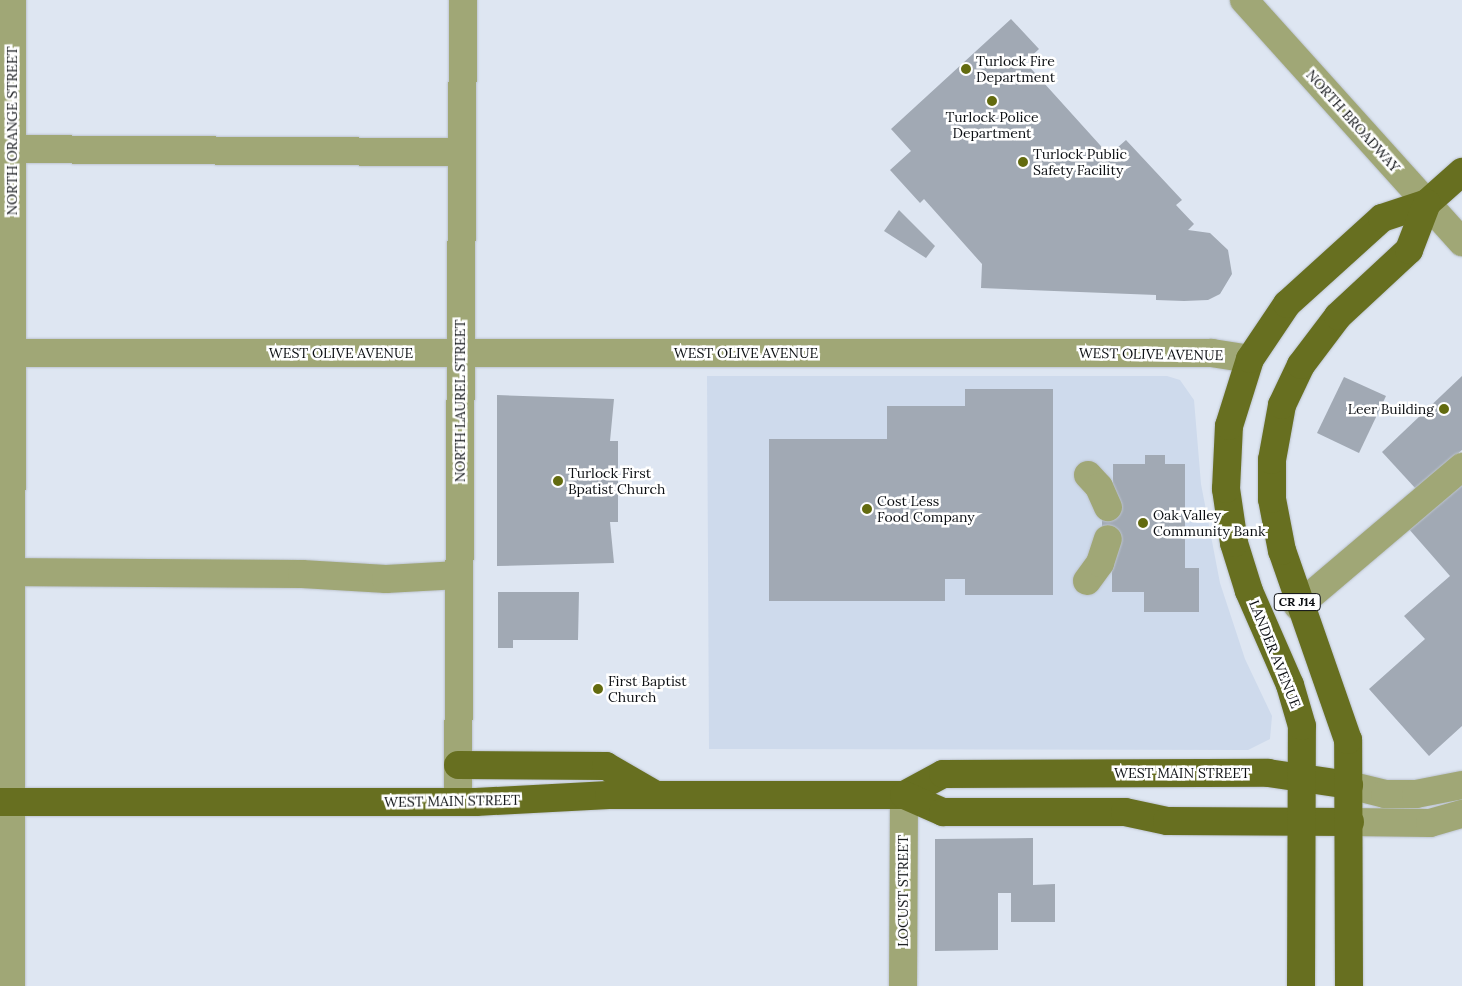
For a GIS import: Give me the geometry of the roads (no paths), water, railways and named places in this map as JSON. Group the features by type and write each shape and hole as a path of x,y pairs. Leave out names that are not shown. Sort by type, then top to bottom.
{"main road":[{"name":"CR J14","path":"1250,359 1287,304 1382,218 1426,203 1462,172"},
{"name":"CR J14","path":"1349,986 1350,822 1348,740 1337,700 1298,606 1277,530 1272,480 1277,424 1293,379 1338,316 1409,250 1426,203"},
{"name":"LANDER AVENUE","path":"1250,359 1227,436 1227,504 1242,572 1300,714 1303,776 1301,986"},
{"path":"458,765 606,766 656,795"},
{"name":"WEST MAIN STREET","path":"904,795 943,774 1303,776 1349,786"},
{"name":"WEST MAIN STREET","path":"6,802 458,802 656,795 904,795 943,812 1125,812 1167,821 1350,822"}],"street":[{"name":"NORTH ORANGE STREET","path":"11,986 6,802 6,149 12,0"},
{"name":"NORTH LAUREL STREET","path":"458,802 463,0"},
{"name":"NORTH BROADWAY","path":"1244,0 1462,242"},
{"path":"6,149 462,152"},
{"name":"WEST OLIVE AVENUE","path":"6,353 1212,353 1250,359"},
{"path":"1298,606 1462,467"},
{"path":"1088,475 1099,487 1108,507"},
{"path":"1087,581 1100,563 1108,539"},
{"path":"6,572 302,574 386,579 459,575"},
{"name":"WEST MAIN STREET","path":"1349,786 1385,794 1416,794 1462,785"},
{"name":"LOCUST STREET","path":"903,986 904,795"},
{"name":"WEST MAIN STREET","path":"1350,822 1430,823 1462,814"}],"place":[{"name":"Turlock Fire Department","path":"966,69"},
{"name":"Turlock Police Department","path":"992,101"},
{"name":"Turlock Public Safety Facility","path":"1023,162"},
{"name":"Leer Building","path":"1444,409"},
{"name":"Turlock First Bpatist Church","path":"558,481"},
{"name":"Cost Less Food Company","path":"867,509"},
{"name":"Oak Valley Community Bank","path":"1143,523"},
{"name":"First Baptist Church","path":"598,689"}]}
